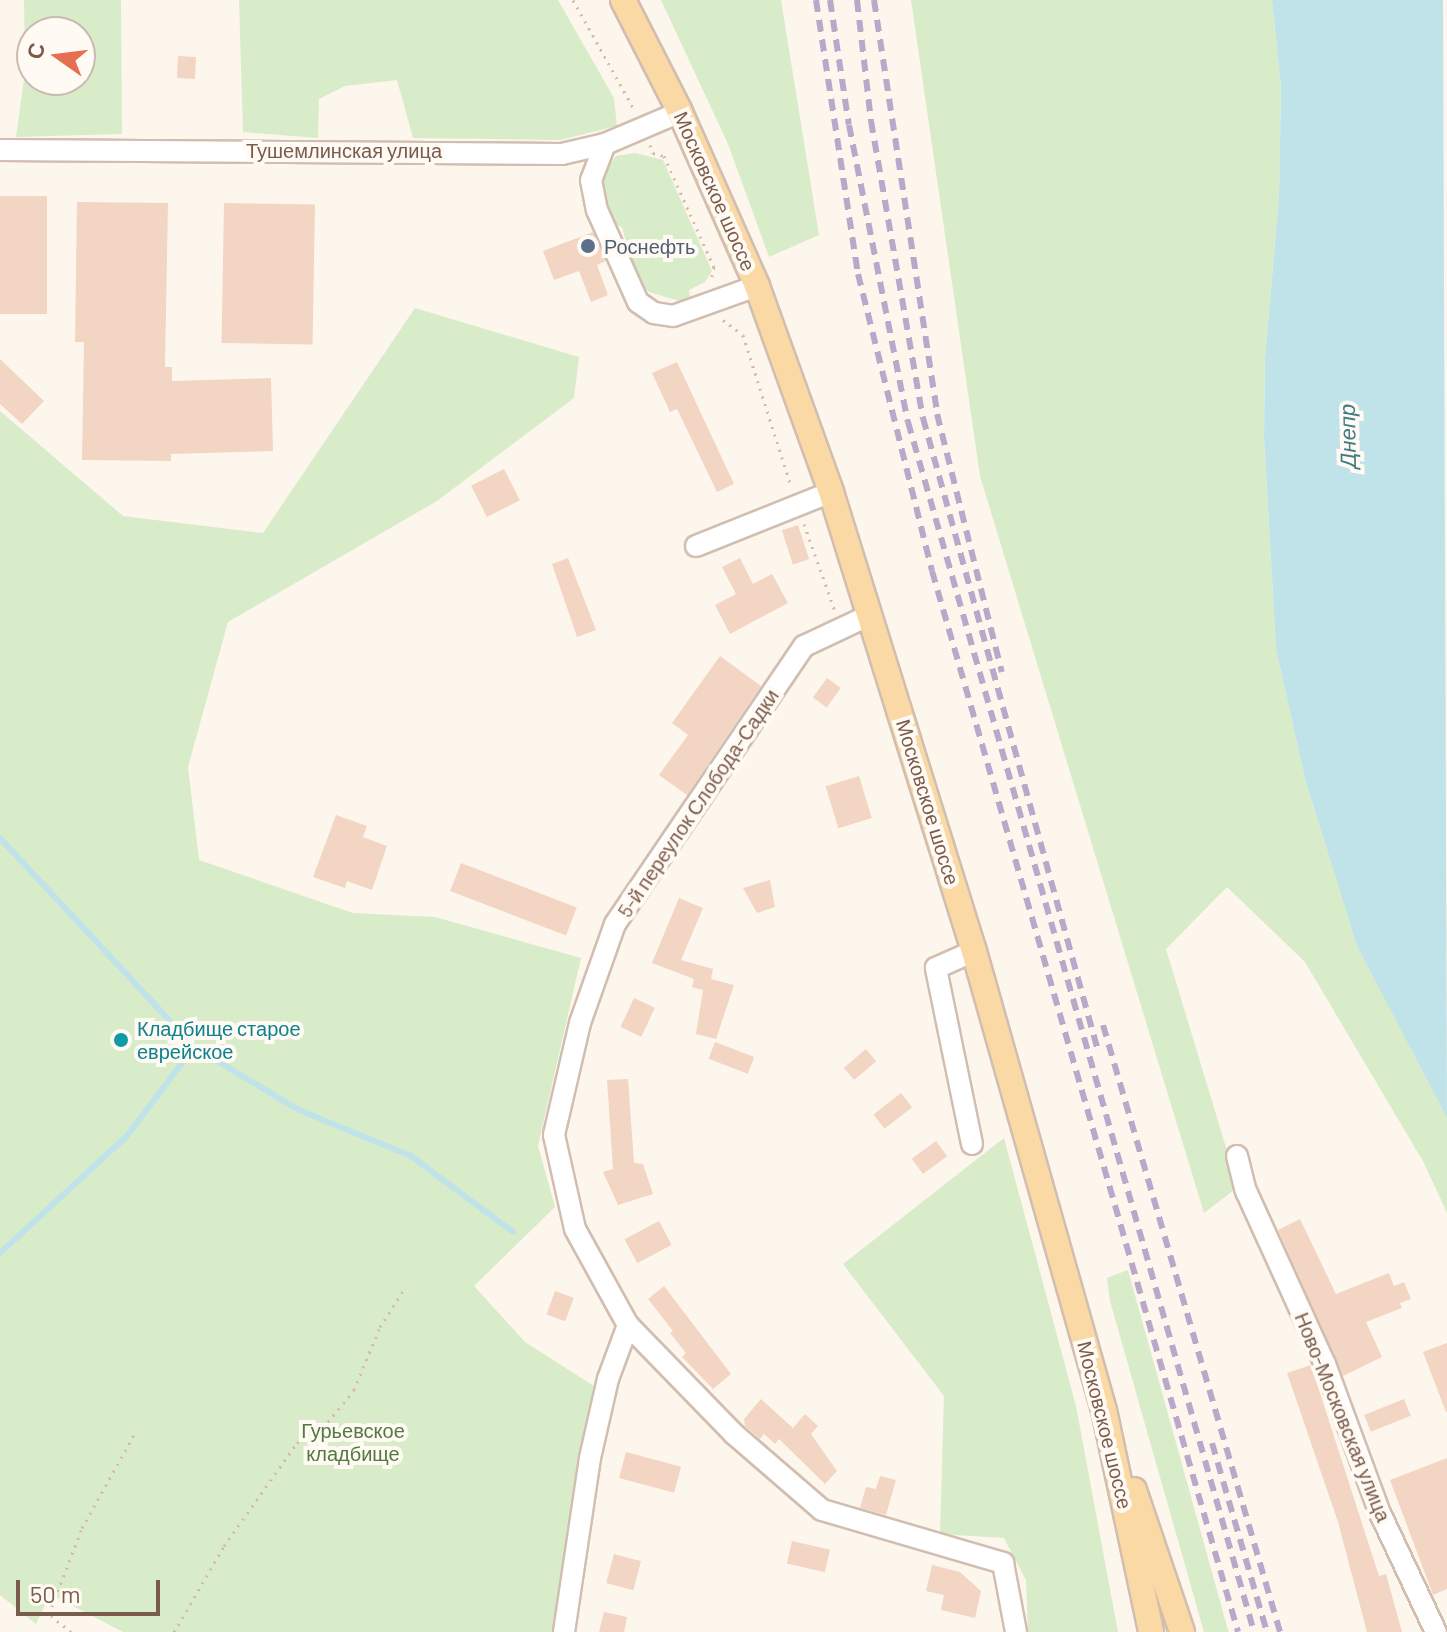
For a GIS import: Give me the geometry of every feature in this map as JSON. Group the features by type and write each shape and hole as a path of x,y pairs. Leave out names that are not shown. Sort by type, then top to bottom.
{"main road":[{"name":"Московское шоссе","path":"623,0 680,112 757,286 831,492 974,951 1104,1410 1151,1632"},
{"path":"1104,1410 1182,1632"}],"street":[{"name":"Тушемлинская улица","path":"0,150 562,154 605,144 680,112"},
{"path":"605,144 591,180 597,210 638,302 654,313 673,316 757,286"},
{"path":"696,546 831,492"},
{"name":"5-й переулок Слобода-Садки","path":"870,615 804,646 615,924 580,1023 554,1135 575,1229 628,1325 734,1434 822,1510 1003,1563 1016,1632"},
{"path":"972,1144 936,968 974,951"},
{"name":"Ново-Московская улица","path":"1237,1156 1246,1191 1325,1364 1379,1511 1436,1632"},
{"path":"564,1632 590,1458 608,1379 628,1325"}],"path":[{"path":"174,1632 224,1546 297,1443 328,1422 354,1390 380,1327 403,1291"},
{"path":"71,1632 49,1614 82,1528 135,1433"}],"green space":[{"path":"24,0 121,0 122,134 16,137 22,96 96,96 96,16 24,16"},
{"path":"239,0 558,0 614,98 617,126 560,140 413,138 397,80 345,86 319,99 318,138 243,132"},
{"path":"661,0 781,0 819,235 769,257 728,144"},
{"path":"911,0 1272,0 1281,88 1279,197 1265,358 1264,437 1276,649 1305,779 1357,945 1447,1118 1447,1213 1424,1163 1305,962 1227,887 1166,949 1238,1187 1204,1213 980,476"},
{"path":"635,153 663,160 712,271 705,282 689,290 690,298 679,301 649,292 636,279 622,227 614,225 603,187 606,170 616,156"},
{"name":"Гурьевское кладбище","path":"415,308 579,357 574,398 437,501 228,622 188,767 199,860 353,913 435,917 581,958 538,1146 555,1207 474,1286 525,1342 597,1388 556,1632 123,1632 50,1594 36,1624 0,1595 0,411 123,516 263,533"},
{"path":"1004,1138 1076,1406 1118,1632 1028,1632 1026,1580 1004,1538 940,1534 944,1396 843,1264"},
{"path":"1128,1270 1229,1632 1204,1632 1110,1301 1107,1278"}],"water":[{"name":"Днепр","path":"1272,0 1443,0 1447,1118 1357,946 1305,779 1276,649 1264,437 1265,358 1279,197 1281,88"}],"building":[{"path":"178,56 196,57 195,79 177,78"},
{"path":"0,196 47,196 47,314 0,314"},
{"path":"77,202 168,203 165,367 172,367 172,381 271,378 273,451 171,454 171,461 82,460 84,342 75,342"},
{"path":"224,203 315,205 313,345 222,343"},
{"path":"593,232 606,261 597,265 608,295 591,302 579,271 554,280 543,251"},
{"path":"0,359 44,401 22,424 0,404"},
{"path":"677,362 734,484 717,492 677,409 670,412 652,373"},
{"path":"504,469 520,500 487,517 471,486"},
{"path":"798,525 809,559 793,564 782,530"},
{"path":"568,558 596,630 577,637 552,564"},
{"path":"740,558 753,584 772,574 788,603 730,634 715,605 736,594 722,567"},
{"path":"720,656 761,686 687,795 659,775 688,735 672,723"},
{"path":"827,678 841,688 827,707 813,697"},
{"path":"859,776 872,818 838,828 826,786"},
{"path":"336,815 367,826 363,837 387,846 372,890 347,881 345,888 313,877"},
{"path":"461,863 577,907 566,935 450,891"},
{"path":"770,880 775,907 757,913 743,888"},
{"path":"679,898 703,908 681,960 713,969 711,979 734,985 716,1039 696,1034 703,990 692,987 694,979 652,963"},
{"path":"634,998 655,1008 641,1037 620,1027"},
{"path":"715,1042 754,1057 748,1074 709,1059"},
{"path":"866,1049 876,1061 854,1080 844,1068"},
{"path":"628,1079 634,1163 643,1164 653,1194 618,1205 603,1172 613,1169 607,1080"},
{"path":"901,1093 912,1107 885,1129 873,1115"},
{"path":"936,1141 947,1156 923,1174 912,1159"},
{"path":"1300,1219 1336,1294 1389,1273 1394,1286 1404,1282 1411,1299 1400,1303 1402,1308 1366,1322 1382,1357 1343,1376 1278,1230"},
{"path":"659,1221 672,1245 637,1263 625,1239"},
{"path":"664,1286 731,1374 713,1389 682,1357 686,1353 648,1299"},
{"path":"555,1291 574,1298 565,1321 546,1314"},
{"path":"1447,1343 1447,1412 1446,1412 1423,1352"},
{"path":"1311,1365 1379,1576 1386,1574 1402,1632 1367,1632 1338,1522 1287,1373"},
{"path":"761,1399 793,1428 805,1414 818,1426 811,1434 837,1471 825,1484 779,1439 775,1444 764,1434 760,1439 745,1426 744,1419"},
{"path":"1404,1399 1411,1416 1371,1432 1364,1415"},
{"path":"626,1452 681,1467 674,1493 619,1478"},
{"path":"1447,1458 1447,1589 1433,1595 1390,1480"},
{"path":"880,1476 896,1480 886,1515 860,1508 866,1487 876,1489"},
{"path":"792,1541 830,1550 825,1572 787,1563"},
{"path":"614,1554 641,1561 633,1590 606,1583"},
{"path":"932,1565 960,1572 981,1591 975,1618 941,1610 944,1595 926,1591"},
{"path":"604,1612 627,1617 624,1632 599,1632"}],"waterway":[{"path":"0,838 194,1047 299,1110 411,1156 513,1232"},
{"path":"0,1253 127,1136 194,1047"}],"railway":[{"path":"816,0 858,274 932,571 1238,1632"},
{"path":"830,0 849,125 908,422 1254,1632"},
{"path":"857,0 871,121 923,418 1097,1047"},
{"path":"874,0 937,414 1002,672"},
{"path":"1103,1025 1280,1632"},
{"path":"1212,1443 1267,1632"}],"place":[{"name":"Роснефть","path":"588,246"},
{"name":"Кладбище старое еврейское","path":"121,1040"}]}
